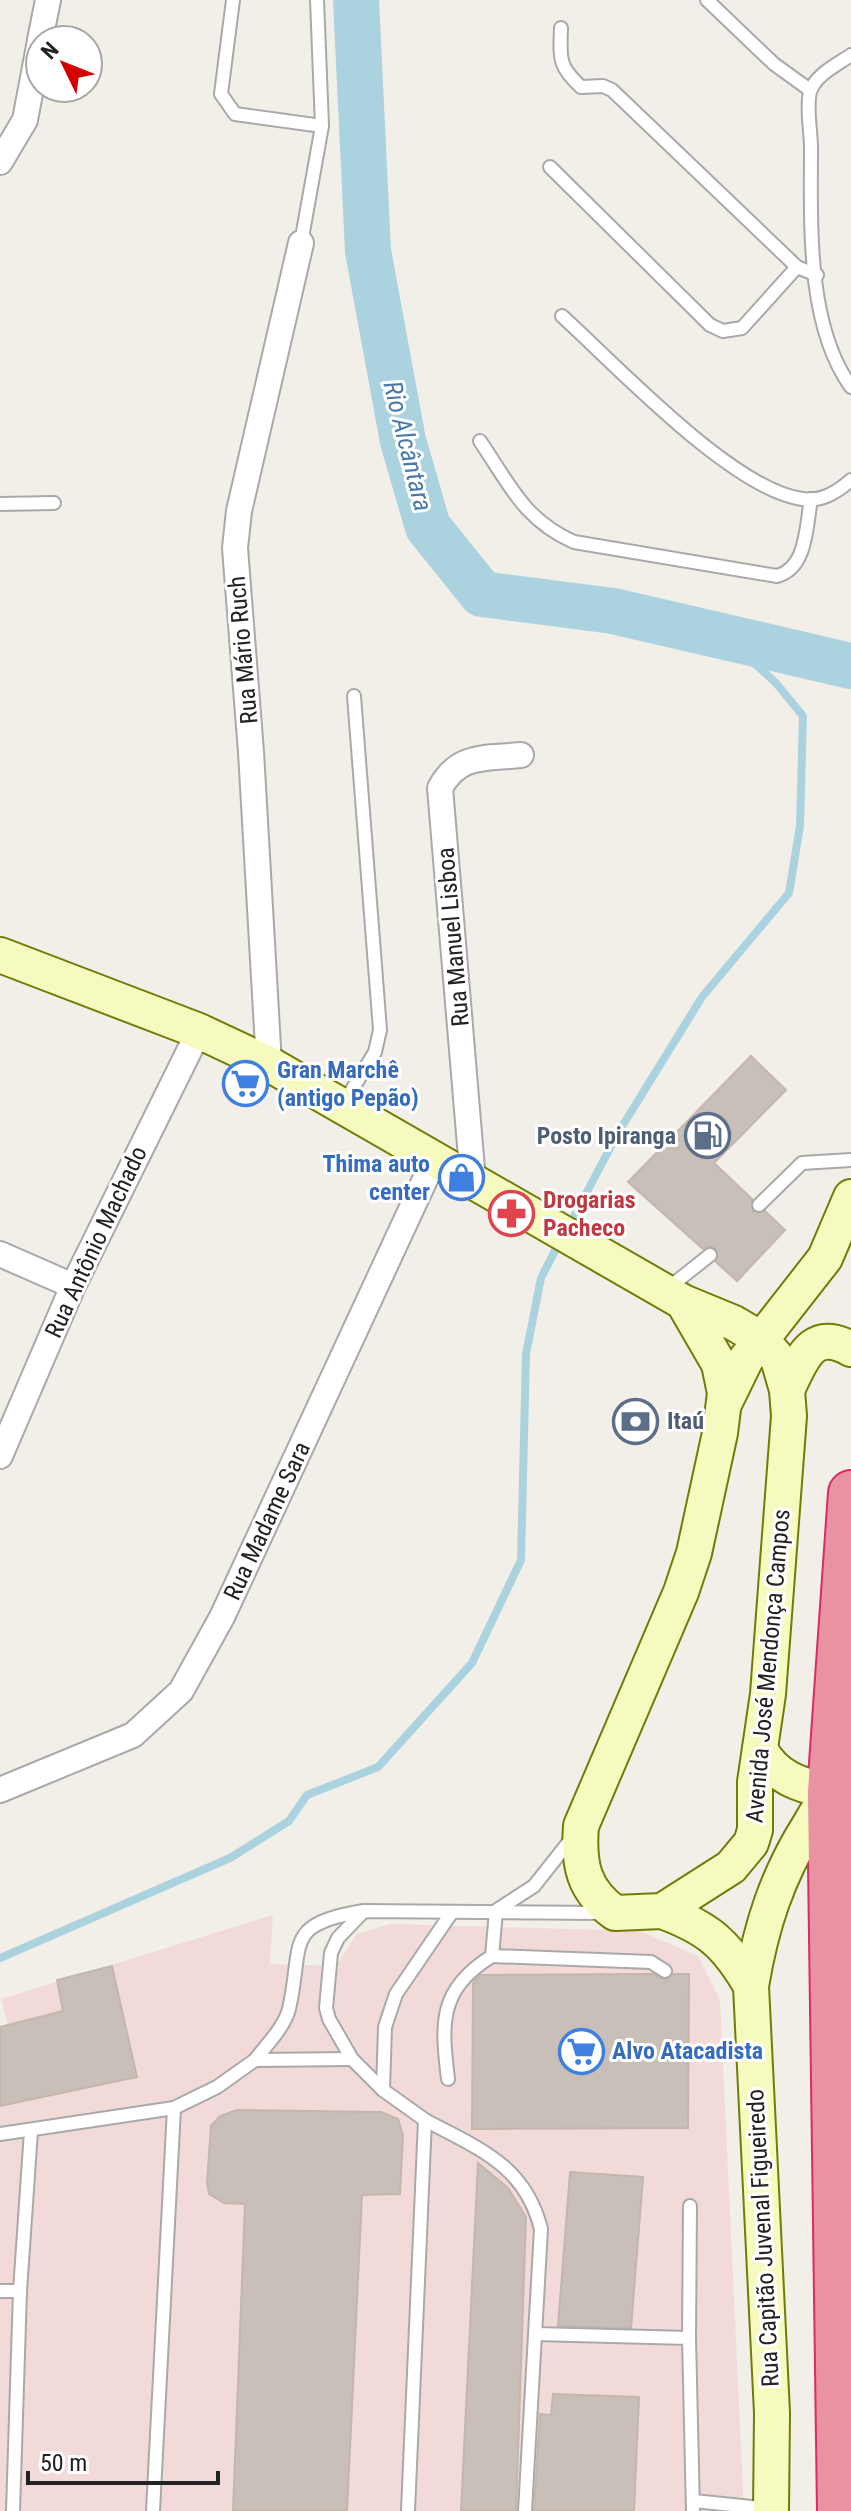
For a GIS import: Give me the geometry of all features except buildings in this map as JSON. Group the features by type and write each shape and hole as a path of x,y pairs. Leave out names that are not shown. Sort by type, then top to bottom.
{"highway":[{"path":"840,2511 841,1785 851,1493"}],"main road":[{"name":"Avenida José Mendonça Campos","path":"0,955 199,1031 269,1064 590,1251 674,1296 734,1323 761,1339 778,1359 787,1390 787,1445 755,1782 755,1830 744,1854 702,1887 662,1911 615,1913"},
{"path":"615,1913 590,1890 584,1877 580,1864 581,1826 681,1592 706,1500 725,1402 735,1377 825,1258 851,1197"},
{"path":"674,1296 719,1364 725,1402"},
{"path":"725,1402 744,1382 755,1378 774,1380 787,1390 806,1351 814,1345 831,1341 851,1349"},
{"path":"760,1749 767,1763 784,1777 841,1785"},
{"name":"Rua Capitão Juvenal Figueiredo","path":"771,2510 771,2397 751,1986 760,1934 772,1894 841,1785"},
{"path":"662,1911 698,1924 726,1950 751,1986"}],"street":[{"path":"43,24 48,0"},
{"path":"0,162 25,120 28,104"},
{"name":"Rua Mário Ruch","path":"269,1064 260,889 235,548 239,511 301,243"},
{"name":"Rua Manuel Lisboa","path":"473,1181 440,788 449,771 463,761 521,755"},
{"name":"Rua Antônio Machado","path":"0,1456 73,1286 199,1031"},
{"name":"Rua Madame Sara","path":"0,1790 133,1735 181,1691 222,1617 435,1158"},
{"path":"0,1254 73,1286"}],"lane":[{"path":"233,0 221,94 228,107 235,114 322,126"},
{"path":"301,243 322,126 317,0"},
{"path":"707,0 774,64 810,90"},
{"path":"561,28 560,63 581,87 603,86 617,94 797,267 817,275"},
{"path":"848,60 825,73 810,90 811,201 817,275 828,349 851,387"},
{"path":"550,167 710,325 723,331 742,328 797,267"},
{"path":"562,316 715,454 752,482 782,494 811,499 836,492 851,480"},
{"path":"480,441 530,515 547,531 574,542 777,576 790,572 799,561 811,499"},
{"path":"0,504 54,503"},
{"path":"342,1105 375,1052 380,1030 354,696"},
{"path":"759,1205 802,1163 851,1160"},
{"path":"674,1296 710,1255"},
{"path":"496,1911 534,1886 581,1826"},
{"path":"0,2134 174,2108 217,2087 255,2060 288,2009 295,1952 303,1936 328,1917 364,1911 615,1913"},
{"path":"364,1911 338,1938 331,1953 327,1994 329,2019 352,2059 383,2090 425,2120 488,2153 517,2178 534,2202 541,2229 525,2511"},
{"path":"492,1956 496,1911"},
{"path":"383,2090 385,2027 396,1994 452,1912"},
{"path":"448,2079 444,2016 454,1990 468,1971 492,1956 651,1962 665,1971"},
{"path":"255,2060 352,2059"},
{"path":"153,2511 174,2108"},
{"path":"408,2511 425,2120"},
{"path":"13,2511 7,2479 31,2131"},
{"path":"690,2206 689,2338 694,2506 771,2510"},
{"path":"0,2291 20,2291"},
{"path":"535,2334 689,2338"}],"shaded area":[{"path":"273,1915 270,1964 336,1966 357,1934 390,1924 640,1931 698,1956 720,2000 744,2511 0,2511 0,2027 8,2024 1,1999"}],"waterway":[{"name":"Rio Alcântara","path":"356,0 368,251 403,441 428,527 482,594 613,611 851,666"},
{"path":"569,1226 618,1133 702,997 789,893 800,826 803,716 776,683 729,640"},
{"path":"0,1958 230,1858 289,1821 307,1795 378,1767 472,1663 521,1560 526,1354 541,1278 560,1241"}],"place":[{"name":"Gran Marchê (antigo Pepão)","path":"246,1084"},
{"name":"Posto Ipiranga","path":"707,1136"},
{"name":"Thima auto center","path":"461,1178"},
{"name":"Drogarias Pacheco","path":"512,1214"},
{"name":"Itaú","path":"636,1421"},
{"name":"Alvo Atacadista","path":"581,2051"}]}
